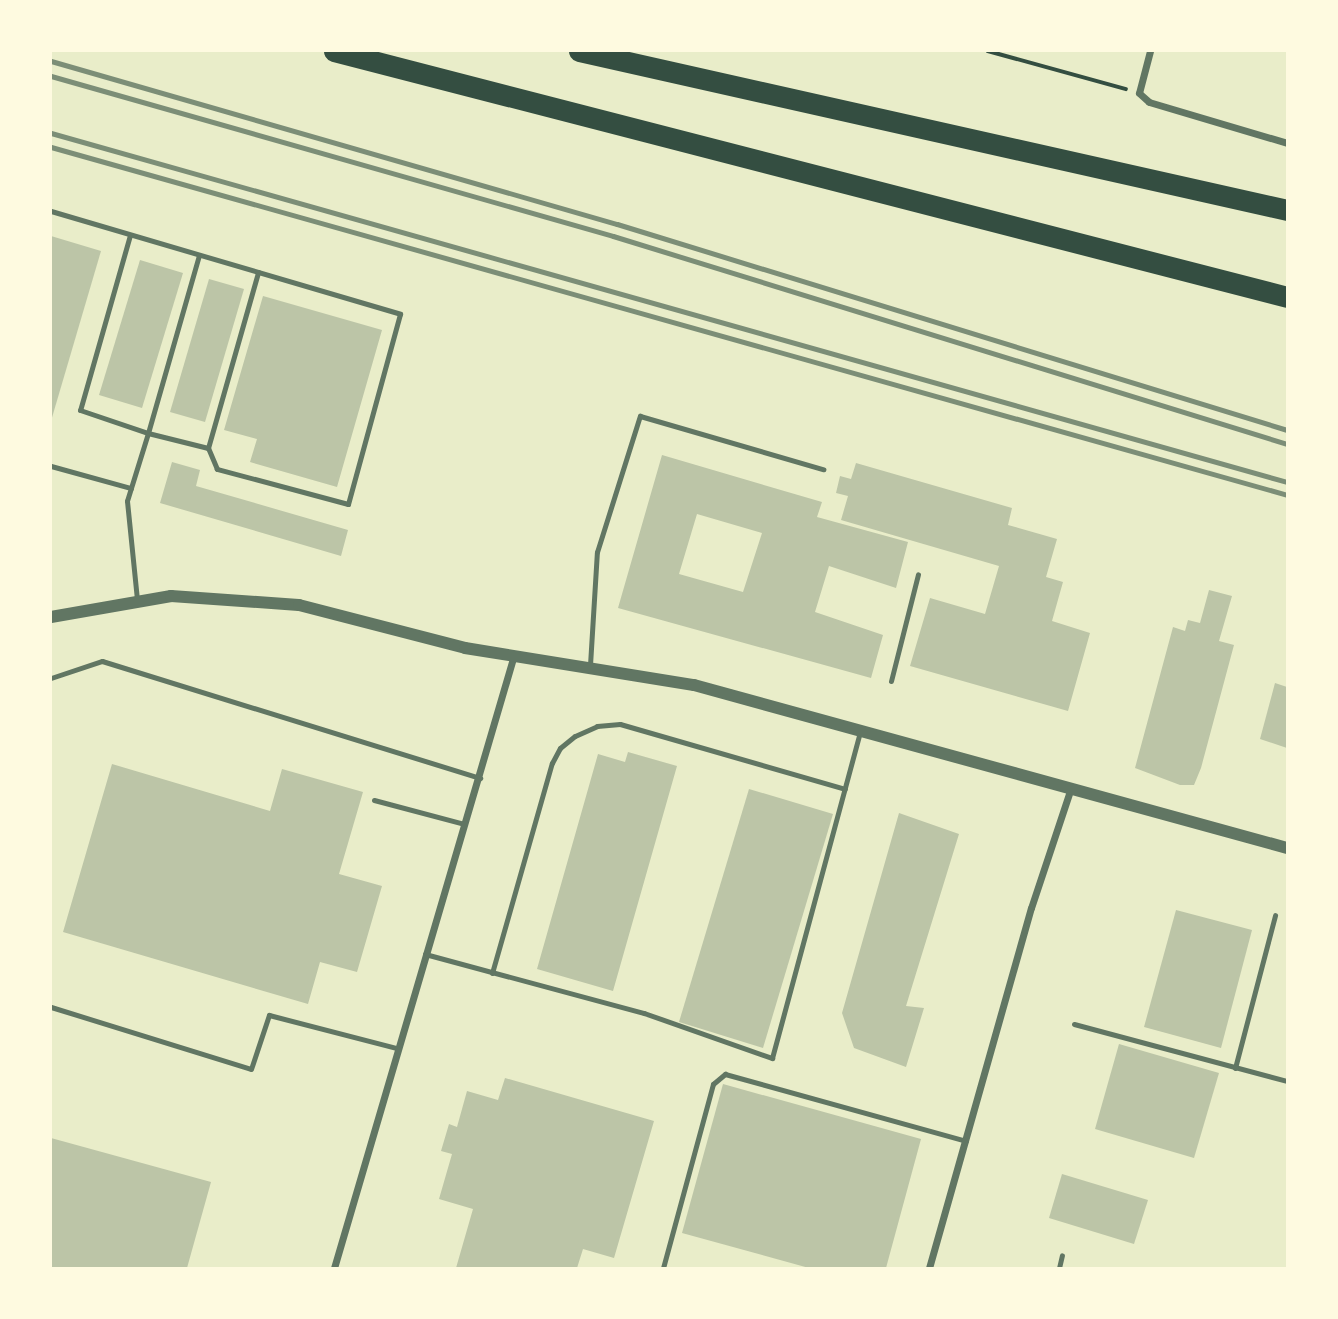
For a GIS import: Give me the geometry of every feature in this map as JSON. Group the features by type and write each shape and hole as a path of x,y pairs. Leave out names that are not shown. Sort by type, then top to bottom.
{"highway":[{"path":"334,51 1287,297"},
{"path":"579,51 1287,210"}],"street":[{"path":"1150,51 1139,93 1165,109 1287,143"},
{"path":"51,617 137,600 233,597 299,605 514,656 590,665 694,685 1287,848"},
{"path":"334,1268 514,656"},
{"path":"929,1268 1031,908 1071,788"}],"lane":[{"path":"51,212 258,272 400,314 348,504 217,469 208,449 258,272"},
{"path":"130,235 80,410 148,433 208,449"},
{"path":"137,600 127,501 199,255"},
{"path":"590,665 597,552 640,416 823,468"},
{"path":"51,466 131,488"},
{"path":"891,681 918,574"},
{"path":"51,678 102,661 480,778"},
{"path":"492,973 551,763 560,748 575,736 615,723 845,789"},
{"path":"425,954 643,1013 772,1058 861,729"},
{"path":"374,800 464,824"},
{"path":"1235,1068 1275,915"},
{"path":"51,1007 251,1069 270,1015 397,1048"},
{"path":"1074,1024 1287,1081"},
{"path":"663,1268 712,1084 724,1074 965,1142"},
{"path":"1059,1268 1062,1255"}],"path":[{"path":"988,51 1139,93"}],"building":[{"path":"51,236 101,251 51,421"},
{"path":"140,260 183,273 142,408 99,395"},
{"path":"209,279 244,289 205,422 170,412"},
{"path":"263,296 382,330 337,487 250,462 257,439 224,430"},
{"path":"662,455 822,502 817,517 908,542 896,588 829,566 815,612 883,635 871,678 618,608","holes":["697,514 762,533 743,592 679,574"]},
{"path":"172,462 200,470 196,486 348,530 341,556 160,503"},
{"path":"856,463 1012,508 1008,525 1057,539 1046,577 1063,582 1052,621 1090,633 1068,711 910,666 930,598 985,614 999,566 841,520 848,496 836,493 840,476 851,479"},
{"path":"1209,590 1232,596 1219,641 1234,645 1201,768 1194,785 1180,785 1135,768 1173,627 1185,631 1188,620 1200,623"},
{"path":"1275,683 1287,687 1287,748 1260,739"},
{"path":"628,752 677,766 613,991 537,969 598,754 625,762"},
{"path":"112,764 270,811 282,769 363,792 339,874 382,886 357,972 320,962 308,1004 63,932"},
{"path":"749,789 833,814 763,1048 679,1022"},
{"path":"899,813 959,834 906,1006 924,1008 906,1067 854,1048 842,1013"},
{"path":"1176,910 1252,930 1221,1048 1144,1027"},
{"path":"1119,1044 1219,1073 1194,1158 1095,1129"},
{"path":"505,1078 654,1121 614,1258 583,1249 577,1268 456,1268 473,1209 439,1199 452,1154 441,1151 449,1124 457,1127 467,1091 498,1100"},
{"path":"723,1084 921,1139 886,1268 809,1268 682,1233"},
{"path":"51,1138 211,1182 187,1268 51,1268"},
{"path":"1062,1174 1148,1200 1134,1244 1049,1218"}],"railway":[{"path":"51,61 617,224 1287,430"},
{"path":"51,76 613,236 1287,444"},
{"path":"51,133 1287,482"},
{"path":"51,147 1287,495"}]}
